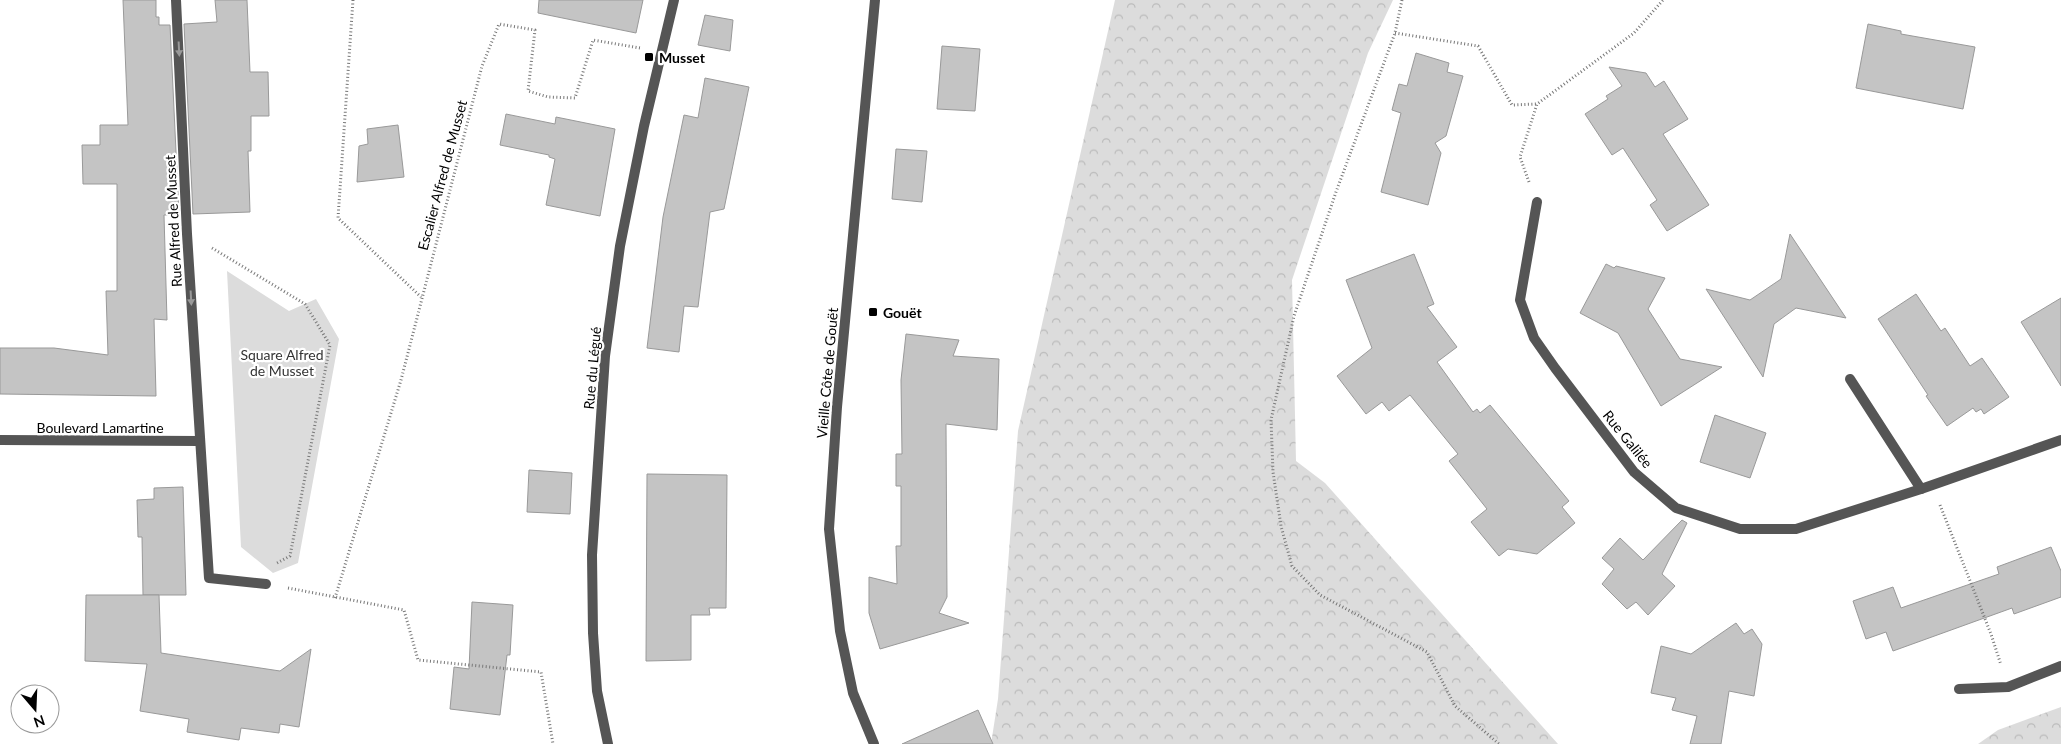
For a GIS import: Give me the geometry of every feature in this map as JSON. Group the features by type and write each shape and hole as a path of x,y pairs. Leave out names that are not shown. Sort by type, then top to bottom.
{"street":[{"name":"Rue Alfred de Musset","path":"176,0 209,578 243,581"},
{"name":"Rue du Légué","path":"608,744 597,690 593,633 595,499 604,366 620,246 661,52 674,0"},
{"name":"Vieille Côte de Gouët","path":"874,744 853,693 840,631 829,529 837,407 875,0"},
{"name":"Rue Galilée","path":"1536,202 1520,300 1534,338 1634,472 1676,508 1740,529 1796,529 1921,489 2061,440"},
{"path":"1850,379 1921,489"},
{"name":"Boulevard Lamartine","path":"0,440 200,441"},
{"path":"243,581 266,584"},
{"path":"1959,689 2008,687 2061,666"}],"path":[{"path":"354,0 338,218 421,298"},
{"path":"1402,0 1395,33 1336,192 1294,316 1271,420 1273,472 1280,526 1292,566 1320,596 1427,652 1455,706 1499,744"},
{"path":"1395,33 1478,46 1512,105 1536,104 1634,33 1663,0"},
{"name":"Escalier Alfred de Musset","path":"336,598 401,380 482,66 499,24 535,30 528,91 548,97 575,98 593,40 661,52"},
{"path":"1536,104 1520,157 1536,202"},
{"path":"188,234 304,304 330,344 290,556 243,581"},
{"path":"1944,516 1991,634 2008,687"},
{"path":"266,584 404,610 418,660 541,672 553,744"}],"green space":[{"path":"1115,0 1393,0 1368,53 1292,280 1296,461 1325,483 1558,744 991,744 998,699 1018,431"},
{"name":"Square Alfred de Musset","path":"227,271 289,311 316,299 339,339 298,563 273,573 241,547"},
{"path":"2061,707 2061,744 1978,744 1998,730"}],"building":[{"path":"123,0 156,0 156,17 159,17 159,25 170,25 179,215 164,215 167,320 154,319 156,396 0,394 0,348 54,348 108,355 106,291 117,291 117,184 83,184 82,145 100,145 100,125 128,125"},
{"path":"215,0 247,0 250,72 268,72 269,116 251,116 251,151 248,151 250,212 193,214 184,24 217,22"},
{"path":"539,0 643,0 636,33 538,13"},
{"path":"705,15 733,20 730,51 698,45"},
{"path":"1868,24 1901,31 1901,34 1975,47 1963,109 1856,88"},
{"path":"942,46 980,49 975,111 937,109"},
{"path":"1416,53 1449,63 1447,72 1463,76 1446,136 1435,143 1441,153 1428,205 1381,192 1401,113 1392,110 1399,84 1407,86"},
{"path":"1609,67 1646,73 1655,87 1664,81 1688,119 1663,134 1709,205 1667,231 1650,205 1657,200 1623,148 1612,155 1585,114 1608,99 1606,96 1622,86"},
{"path":"705,78 749,87 724,209 710,212 698,307 684,306 679,352 647,348 663,217 684,115 698,118"},
{"path":"506,114 555,124 556,117 615,129 600,216 546,205 555,159 549,157 549,155 500,145"},
{"path":"398,125 404,177 357,182 359,146 368,144 367,129"},
{"path":"896,149 927,151 922,202 892,199"},
{"path":"1790,234 1846,318 1796,308 1774,324 1763,377 1706,289 1750,300 1781,279"},
{"path":"1414,254 1434,304 1427,307 1457,347 1437,362 1473,412 1477,409 1480,413 1490,405 1569,501 1562,507 1575,523 1537,554 1508,549 1499,556 1471,522 1487,509 1449,461 1458,454 1410,395 1389,411 1382,402 1366,414 1337,376 1372,348 1346,280"},
{"path":"1606,264 1614,268 1616,266 1665,278 1648,309 1680,359 1722,367 1661,406 1618,333 1580,313"},
{"path":"1916,294 1941,331 1945,328 1970,366 1982,358 2009,397 1984,414 1981,409 1976,412 1973,408 1947,426 1878,319"},
{"path":"2061,298 2061,386 2021,322"},
{"path":"906,334 959,340 953,356 999,359 997,430 946,424 947,597 939,613 969,623 880,649 869,613 869,577 897,584 896,546 901,546 901,486 896,486 896,454 902,454 901,380"},
{"path":"1715,415 1766,433 1750,478 1700,462"},
{"path":"529,470 572,473 570,514 527,512"},
{"path":"647,474 727,475 726,608 709,608 710,615 691,615 691,660 646,661"},
{"path":"183,487 186,595 143,595 142,537 138,537 137,500 154,499 154,488"},
{"path":"1682,520 1687,523 1662,574 1675,586 1648,615 1636,602 1627,609 1602,584 1614,569 1602,558 1620,538 1643,560"},
{"path":"2051,547 2061,571 2061,597 2014,614 2012,608 1893,651 1886,632 1866,639 1853,601 1893,587 1901,608 1999,574 1997,567"},
{"path":"86,595 159,595 161,653 280,671 311,649 299,727 280,724 279,733 241,728 239,740 187,732 189,719 140,711 147,664 85,661"},
{"path":"472,602 513,605 510,655 507,655 500,715 450,709 454,667 469,669"},
{"path":"1736,623 1744,634 1752,629 1762,644 1754,696 1729,691 1721,744 1690,744 1697,716 1672,710 1676,698 1651,693 1661,646 1691,654"},
{"path":"978,710 993,744 902,744"}],"place":[{"name":"Musset","path":"649,57"},
{"name":"Gouët","path":"873,312"}]}
